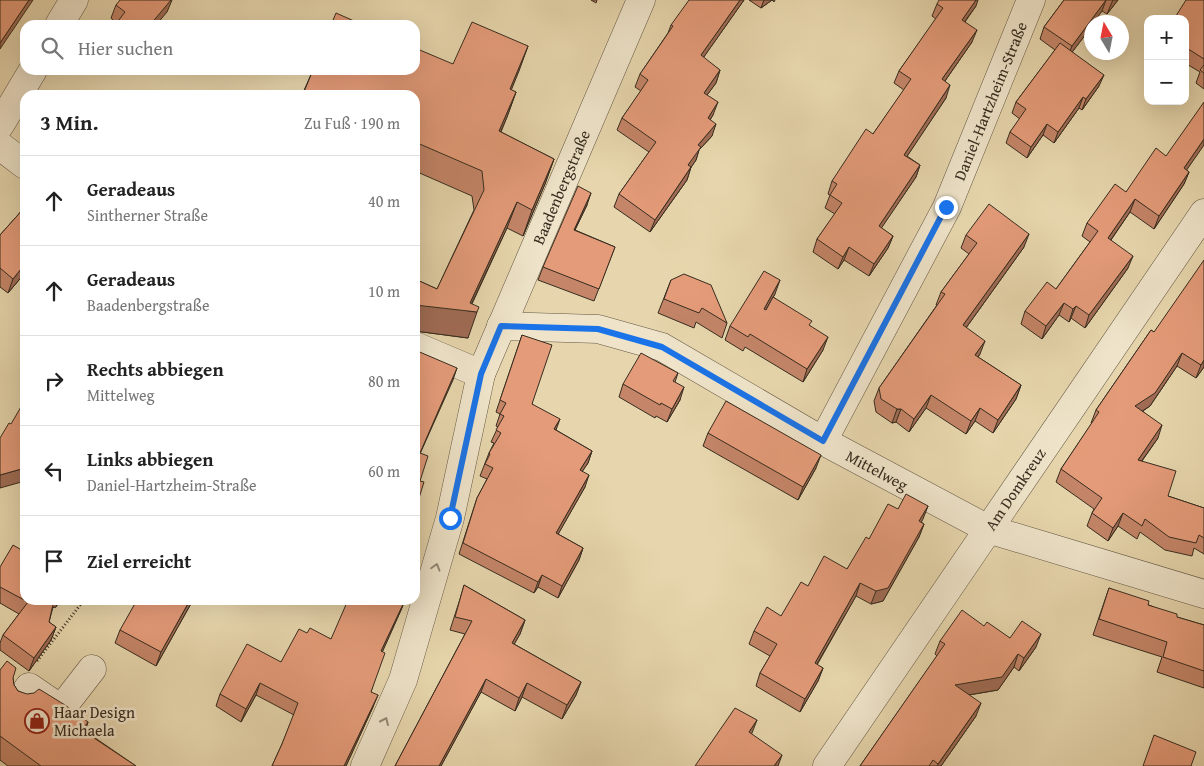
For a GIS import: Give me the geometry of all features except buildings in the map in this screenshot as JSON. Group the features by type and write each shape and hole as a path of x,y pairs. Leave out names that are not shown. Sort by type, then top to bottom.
{"street":[{"path":"62,20 74,0"},
{"name":"Baadenbergstraße","path":"365,766 406,671 450,518 481,374 641,0"},
{"name":"Daniel-Hartzheim-Straße","path":"823,441 946,207 1031,0"},
{"path":"21,90 30,75"},
{"path":"0,125 20,92"},
{"path":"0,146 20,160"},
{"name":"Am Domkreuz","path":"827,766 1204,213"},
{"name":"Mittelweg","path":"501,326 598,329 662,347 823,441 988,529 1204,594"},
{"path":"420,348 481,374"},
{"path":"21,698 29,687 61,710 92,670"}],"path":[{"path":"58,634 80,605"}],"place":[{"name":"Haar Design Michaela","path":"37,721"}],"route":[{"path":"450,518 481,374 501,326 598,329 662,347 823,441 946,207"}]}
